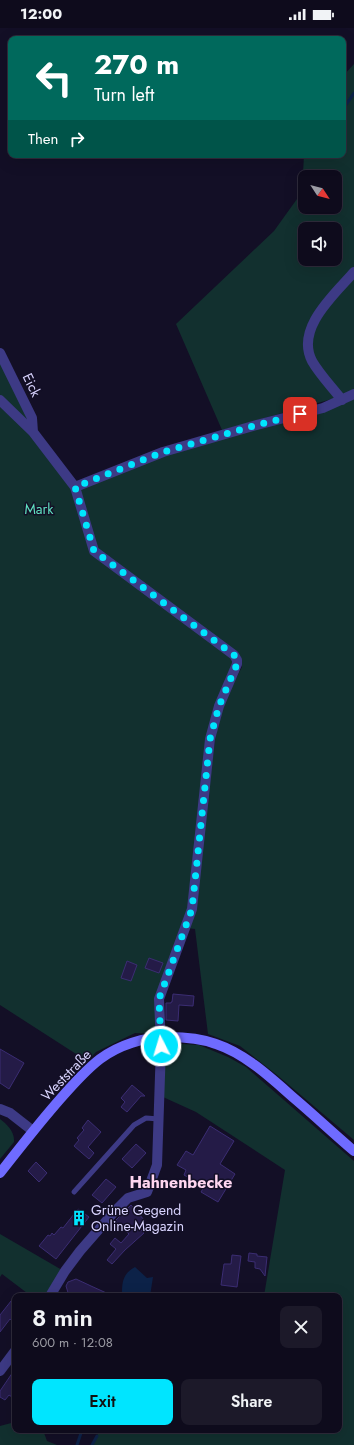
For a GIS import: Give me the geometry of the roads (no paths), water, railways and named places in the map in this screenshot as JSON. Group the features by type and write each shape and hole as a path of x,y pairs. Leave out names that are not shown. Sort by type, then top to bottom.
{"main road":[{"name":"Weststraße","path":"0,1173 33,1131 80,1077 98,1060 129,1044 140,1040 160,1037 185,1037 216,1044 233,1051 271,1078 354,1151"}],"street":[{"path":"342,400 313,362 308,348 308,338 310,329 318,315 354,272"},
{"name":"Eick","path":"0,353 32,418 33,432"},
{"path":"75,487 163,452 253,426 323,408 354,394"},
{"path":"0,400 33,432 75,487 94,551 195,625 234,655 237,660 237,664 219,706 210,739 192,909 159,999 161,1046 157,1164 147,1192 128,1198 114,1212 80,1251 65,1271 52,1293"},
{"path":"0,1109 10,1113 33,1131"},
{"path":"0,1371 12,1355"}],"lane":[{"path":"74,1192 134,1125 146,1118 159,1119"}],"water":[{"path":"135,1267 147,1278 153,1277 150,1293 122,1293 125,1276"}],"waterway":[{"path":"346,105 354,93"},
{"name":"Hahnenbecke","path":"77,1445 81,1433"},
{"path":"92,1445 97,1436"}],"place":[{"name":"Grüne Gegend Online-Magazin","path":"79,1218"}],"district":[{"name":"Hahnenbecke","path":"181,1182"}],"park label":[{"name":"Mark","path":"39,509"}]}
